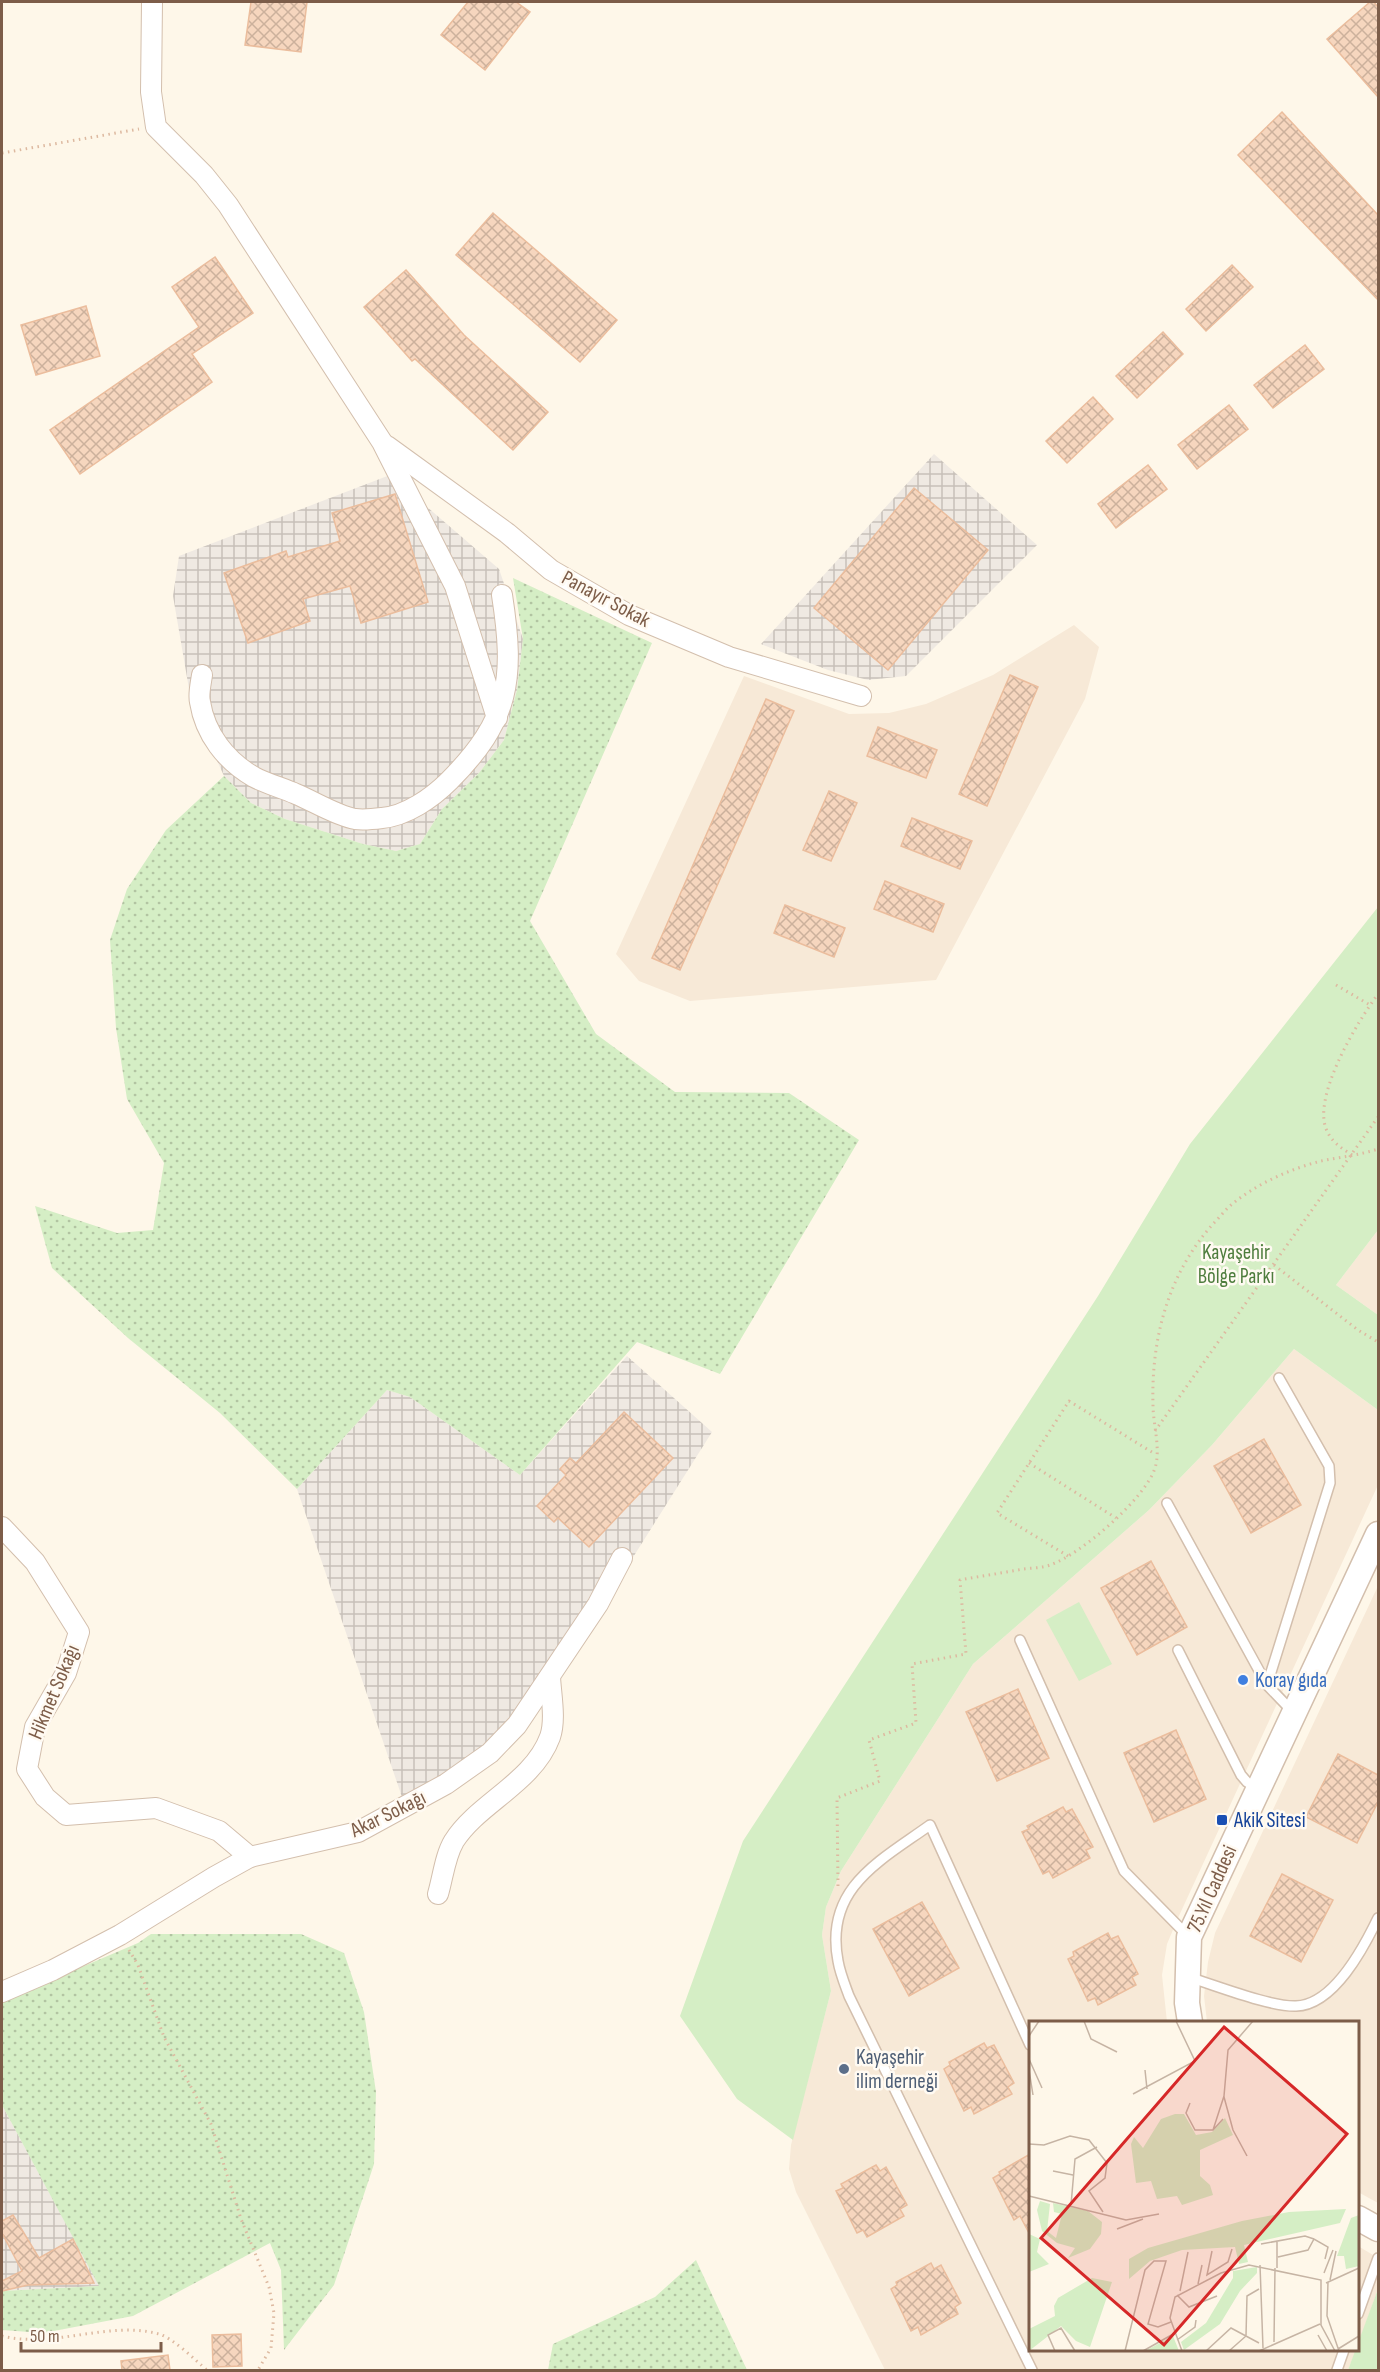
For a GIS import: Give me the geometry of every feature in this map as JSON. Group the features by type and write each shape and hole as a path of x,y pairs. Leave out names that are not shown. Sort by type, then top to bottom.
{"street":[{"path":"152,2 151,92 156,127 204,175 228,205 382,442 455,586 497,718"},
{"name":"Panayır Sokak","path":"382,442 507,533 551,570 629,615 729,657 861,696"},
{"path":"202,675 199,700 206,723 213,740 236,764 255,778 354,819 385,818 411,809 438,792 484,741 497,718 509,666 502,596"},
{"name":"Hikmet Sokağı","path":"2,1527 35,1562 79,1632 66,1673 35,1727 27,1769 45,1797 66,1815 156,1808 219,1831 250,1857"},
{"name":"75.Yıl Caddesi","path":"1190,2021 1187,2003 1189,1937 1378,1534"},
{"name":"Akar Sokağı","path":"4,1988 120,1935 250,1857 358,1832 446,1784 497,1746 517,1725 598,1604 622,1557"},
{"path":"438,1894 453,1842 473,1820 507,1792 544,1748 551,1735 550,1677"},
{"path":"1359,2219 1378,2229"}],"lane":[{"path":"1267,1685 1330,1483 1329,1466 1279,1378"},
{"path":"1167,1503 1267,1685 1294,1713"},
{"path":"1020,1640 1125,1871 1189,1937"},
{"path":"1178,1650 1241,1775 1258,1789"},
{"path":"1029,2043 930,1825 866,1872 851,1889 838,1912 837,1960 849,1996 1032,2370"},
{"path":"1187,1977 1279,2004 1298,2006 1316,2000 1349,1969 1364,1948 1378,1918"},
{"path":"1359,2311 1378,2258"},
{"path":"1336,2370 1343,2351"}],"path":[{"path":"2,153 156,127"},
{"path":"1336,985 1370,1005"},
{"path":"1352,1155 1328,1134 1323,1111 1338,1064 1351,1035 1378,994"},
{"path":"1155,1431 1378,1117"},
{"path":"838,1912 837,1798 880,1781 869,1740 916,1723 912,1664 966,1654 960,1580 1050,1565 1068,1556 1090,1541 1116,1518 1144,1486 1155,1468 1153,1378 1157,1336 1180,1270 1202,1237 1231,1205 1260,1186 1299,1168 1378,1149"},
{"path":"1274,1264 1358,1330 1378,1342"},
{"path":"1068,1556 998,1513 1069,1401 1156,1455"},
{"path":"1029,1463 1116,1518"},
{"path":"120,1935 138,1965 164,2037 211,2124 241,2219 270,2287 274,2313 271,2348 258,2370"},
{"path":"2,2336 15,2340 41,2340 127,2330 161,2334 207,2370"}],"shaded area":[{"path":"934,454 1037,545 906,676 868,680 828,670 761,644"},
{"path":"390,475 499,569 523,639 517,690 504,740 479,773 442,809 420,844 396,851 363,844 285,819 251,803 224,776 201,725 189,689 173,596 179,556"},
{"path":"1074,625 1099,647 1085,699 936,980 690,1001 639,981 616,954 744,676 849,714 889,713 926,704 993,675"},
{"path":"1378,1230 1378,1315 1336,1285"},
{"name":"Akik Sitesi","path":"1294,1349 1378,1410 1378,1485 1167,1944 1162,1975 1167,2021 1029,2021 1029,2351 1356,2351 1348,2370 885,2370 796,2192 789,2169 791,2145 831,1991 822,1935 826,1907 841,1871 973,1664 1149,1510 1212,1445"},
{"path":"627,1356 712,1432 613,1589 512,1718 472,1761 403,1800 297,1489 387,1390 410,1397 520,1475"},
{"name":"Akik Sitesi","path":"1378,1586 1378,2203 1359,2193 1359,2021 1207,2021 1204,1996 1208,1962 1215,1933"},
{"path":"2,2105 50,2194 100,2286 2,2291"},
{"path":"1359,2247 1378,2258 1378,2289 1359,2342"}],"green space":[{"path":"513,578 652,643 530,921 596,1034 675,1092 789,1093 859,1140 720,1374 637,1342 520,1475 410,1397 387,1390 297,1489 220,1413 128,1338 52,1268 35,1206 117,1233 153,1230 164,1163 127,1099 116,1028 110,940 127,889 166,830 224,776 251,803 285,819 363,844 396,851 420,844 442,809 479,773 504,740 517,690 523,639"},
{"name":"Kayaşehir Bölge Parkı","path":"1378,907 1378,1230 1336,1285 1378,1315 1378,1410 1294,1349 1212,1445 1149,1510 973,1664 841,1871 826,1907 822,1935 831,1991 793,2140 737,2099 680,2016 743,1841 1098,1296 1190,1144"},
{"path":"1079,1602 1112,1664 1079,1681 1046,1620"},
{"path":"151,1934 301,1934 344,1953 364,2012 376,2092 374,2164 334,2285 284,2350 281,2270 270,2243 133,2316 43,2333 2,2330 2,2291 99,2286 2,2105 2,2001 138,1943"},
{"path":"696,2260 747,2370 548,2370 553,2344 655,2297"},
{"path":"1378,2289 1378,2370 1348,2370 1355,2351 1359,2351 1359,2340"}],"building":[{"path":"251,2 307,2 301,52 245,45"},
{"path":"468,2 516,2 530,12 485,70 441,35"},
{"path":"1370,2 1374,2 1378,7 1378,97 1327,39"},
{"path":"1282,112 1378,215 1378,300 1238,155"},
{"path":"493,213 617,320 580,362 456,255"},
{"path":"215,257 253,313 192,354 212,382 80,474 50,430 199,327 172,287"},
{"path":"1232,265 1253,287 1206,331 1186,309"},
{"path":"406,270 464,335 548,412 513,450 415,359 412,361 364,307"},
{"path":"86,306 100,356 36,375 21,325"},
{"path":"1163,332 1183,354 1137,398 1116,376"},
{"path":"1305,345 1324,369 1273,408 1254,385"},
{"path":"1093,397 1113,419 1067,463 1046,441"},
{"path":"1229,405 1248,429 1197,469 1178,445"},
{"path":"1148,465 1167,489 1116,528 1098,504"},
{"path":"914,488 988,550 888,670 814,608"},
{"path":"395,494 428,602 361,623 350,586 303,599 310,621 248,643 224,573 286,551 288,557 340,541 332,513"},
{"path":"1010,675 1038,687 987,806 959,794"},
{"path":"766,699 794,711 680,970 652,958"},
{"path":"878,727 937,750 926,778 867,756"},
{"path":"829,791 857,803 831,861 803,850"},
{"path":"912,818 972,841 960,869 901,846"},
{"path":"885,881 944,904 933,932 874,909"},
{"path":"785,905 845,928 834,957 774,933"},
{"path":"624,1412 673,1458 589,1547 558,1518 554,1522 537,1506 566,1475 560,1469 570,1458 576,1463"},
{"path":"1264,1439 1301,1505 1251,1533 1214,1466"},
{"path":"1151,1561 1187,1627 1137,1655 1101,1588"},
{"path":"1018,1689 1049,1758 997,1781 966,1712"},
{"path":"1176,1730 1206,1799 1154,1822 1124,1753"},
{"path":"1338,1754 1378,1775 1378,1802 1357,1843 1306,1817"},
{"path":"1063,1807 1066,1812 1072,1809 1093,1847 1086,1850 1090,1858 1053,1878 1049,1871 1043,1874 1022,1832 1029,1829 1027,1826"},
{"path":"1282,1874 1333,1900 1301,1962 1250,1936"},
{"path":"922,1902 959,1968 909,1996 873,1929"},
{"path":"1108,1933 1111,1939 1118,1936 1138,1974 1132,1977 1136,1985 1098,2005 1095,1998 1088,2001 1068,1959 1074,1956 1073,1952"},
{"path":"984,2043 987,2048 994,2045 1014,2083 1008,2087 1012,2094 974,2114 971,2107 964,2111 944,2069 950,2065 949,2062"},
{"path":"1029,2155 1029,2233 1020,2216 1014,2220 993,2178 1000,2174 999,2172"},
{"path":"876,2165 880,2171 886,2167 907,2205 900,2209 904,2216 867,2237 863,2230 857,2233 836,2191 843,2188 841,2184"},
{"path":"13,2215 39,2258 73,2239 94,2283 28,2285 2,2291 2,2281 22,2271 2,2233 2,2221"},
{"path":"931,2263 934,2269 941,2265 961,2303 955,2307 958,2314 921,2335 918,2327 911,2331 891,2289 897,2285 896,2282"},
{"path":"241,2334 242,2366 213,2367 212,2335"},
{"path":"168,2355 170,2370 122,2370 121,2361"}],"place":[{"name":"Koray gıda","path":"1243,1680"},
{"name":"Akik Sitesi","path":"1222,1820"},
{"name":"Kayaşehir ilim derneği","path":"844,2069"}]}
